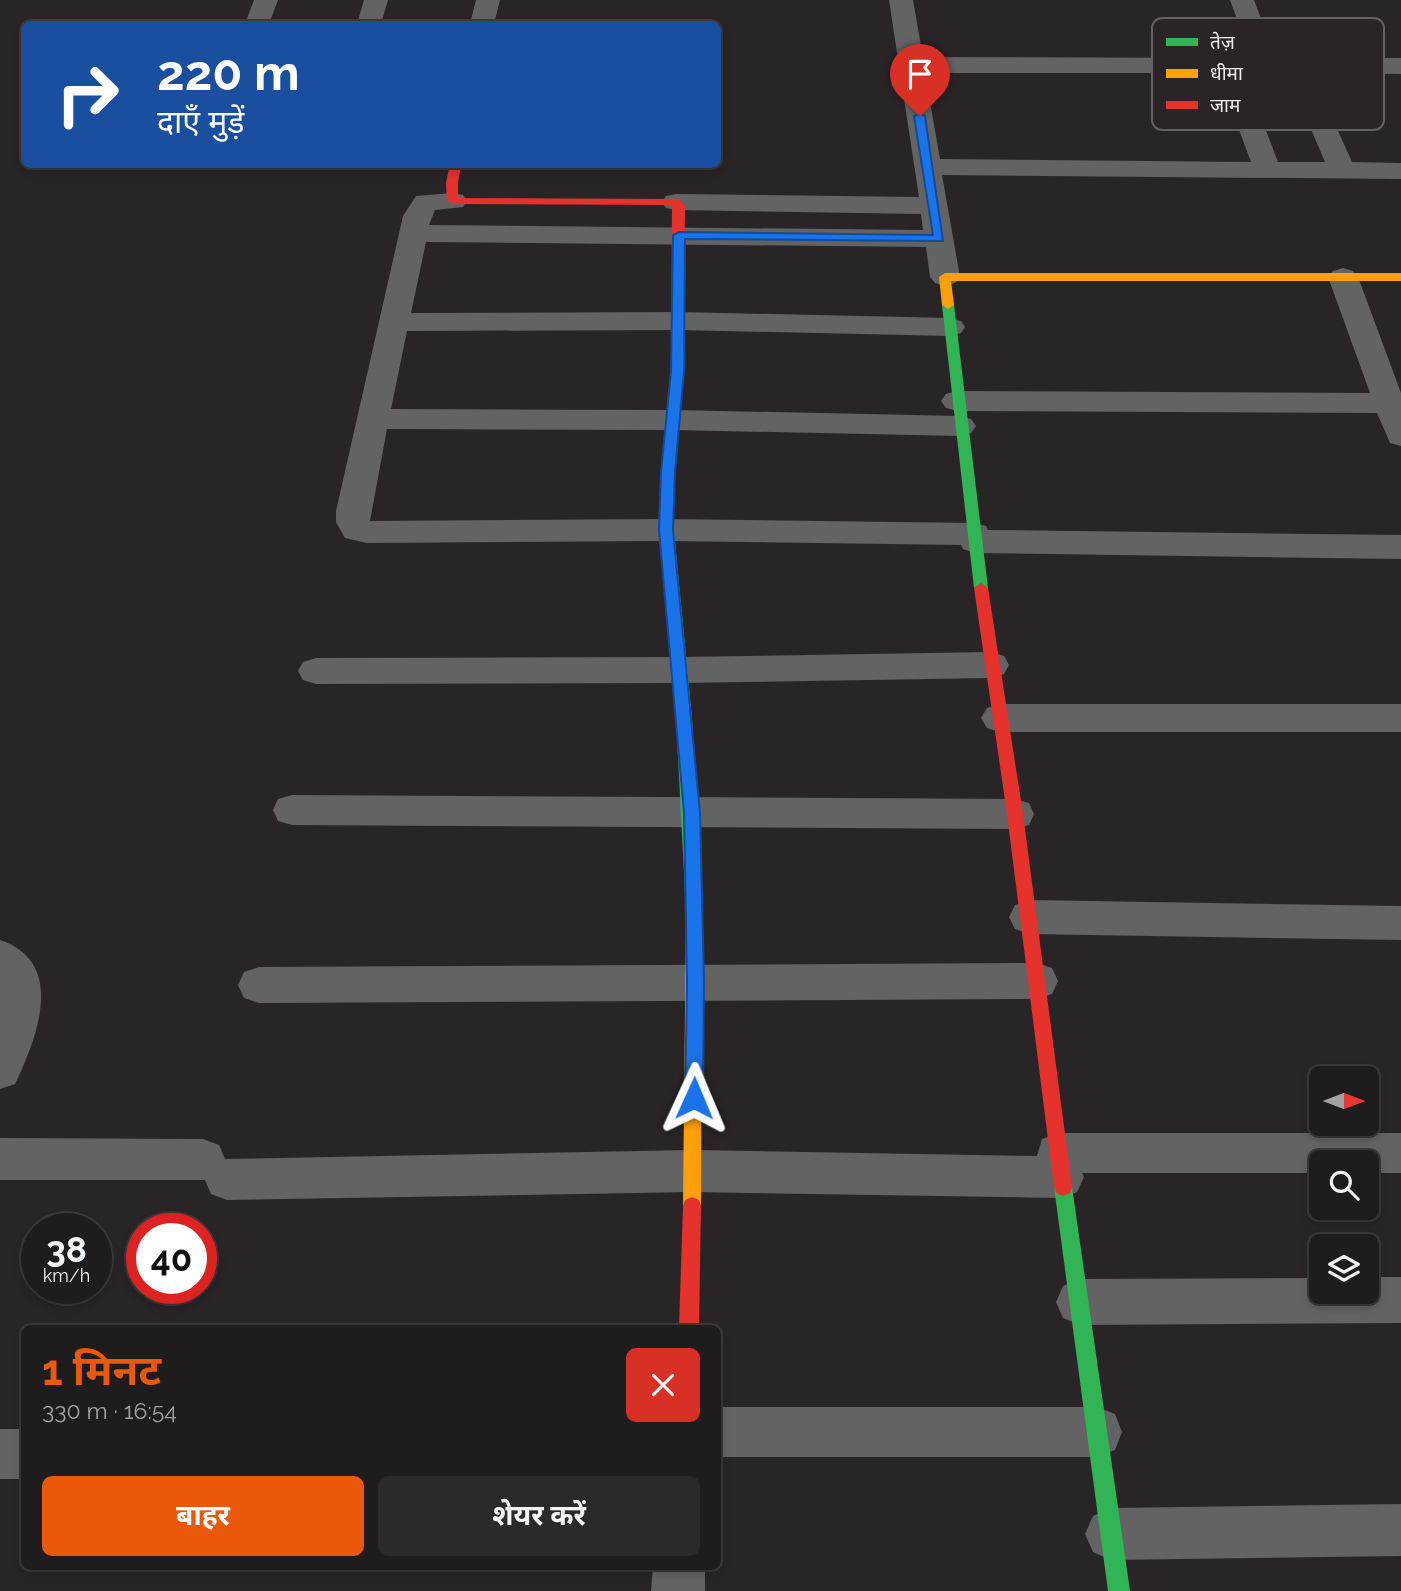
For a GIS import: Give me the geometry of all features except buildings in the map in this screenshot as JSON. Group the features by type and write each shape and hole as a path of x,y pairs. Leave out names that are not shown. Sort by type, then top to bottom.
{"street":[{"path":"258,21 266,0"},
{"path":"370,21 376,0"},
{"path":"483,21 488,0"},
{"path":"901,0 945,277 974,537 1015,814 1059,1165 1119,1591"},
{"path":"1242,0 1249,18"},
{"path":"912,65 1152,65"},
{"path":"1253,130 1268,170"},
{"path":"1324,130 1342,171"},
{"path":"928,167 1401,171"},
{"path":"453,201 452,183 455,168"},
{"path":"934,206 426,202 417,216 353,511 353,522 357,530 666,530 1401,547"},
{"path":"676,202 679,207 679,321 666,530 692,813 695,981 689,1325"},
{"path":"413,233 939,239"},
{"path":"945,277 1401,277"},
{"path":"1343,277 1394,403 1401,436"},
{"path":"394,322 679,321 950,327"},
{"path":"373,419 673,420 1394,403"},
{"path":"316,671 680,670 991,665"},
{"path":"1000,718 1401,718"},
{"path":"292,810 1015,814"},
{"path":"1029,917 1401,923"},
{"path":"0,957 12,965 20,978 20,998 0,1070"},
{"path":"259,985 1037,981"},
{"path":"0,1159 215,1170 692,1171 1059,1165 1401,1153"},
{"path":"1080,1302 1401,1300"},
{"path":"721,1432 1097,1432"},
{"path":"0,1454 21,1454"},
{"path":"1111,1534 1401,1530"},
{"path":"678,1591 679,1570"}],"traffic: fast":[{"path":"948,305 981,588"},
{"path":"666,521 684,718 694,912"},
{"path":"1063,1187 1119,1591"}],"traffic: slow":[{"path":"948,305 945,277 1401,277"},
{"path":"692,1206 694,912"}],"traffic: jam":[{"path":"455,168 452,183 453,201 676,202 679,207 677,371 666,521"},
{"path":"981,588 1015,814 1063,1187"},
{"path":"689,1325 692,1206"}],"route":[{"path":"694,1098 692,813 666,530 677,371 679,235 939,239 920,116"}]}
